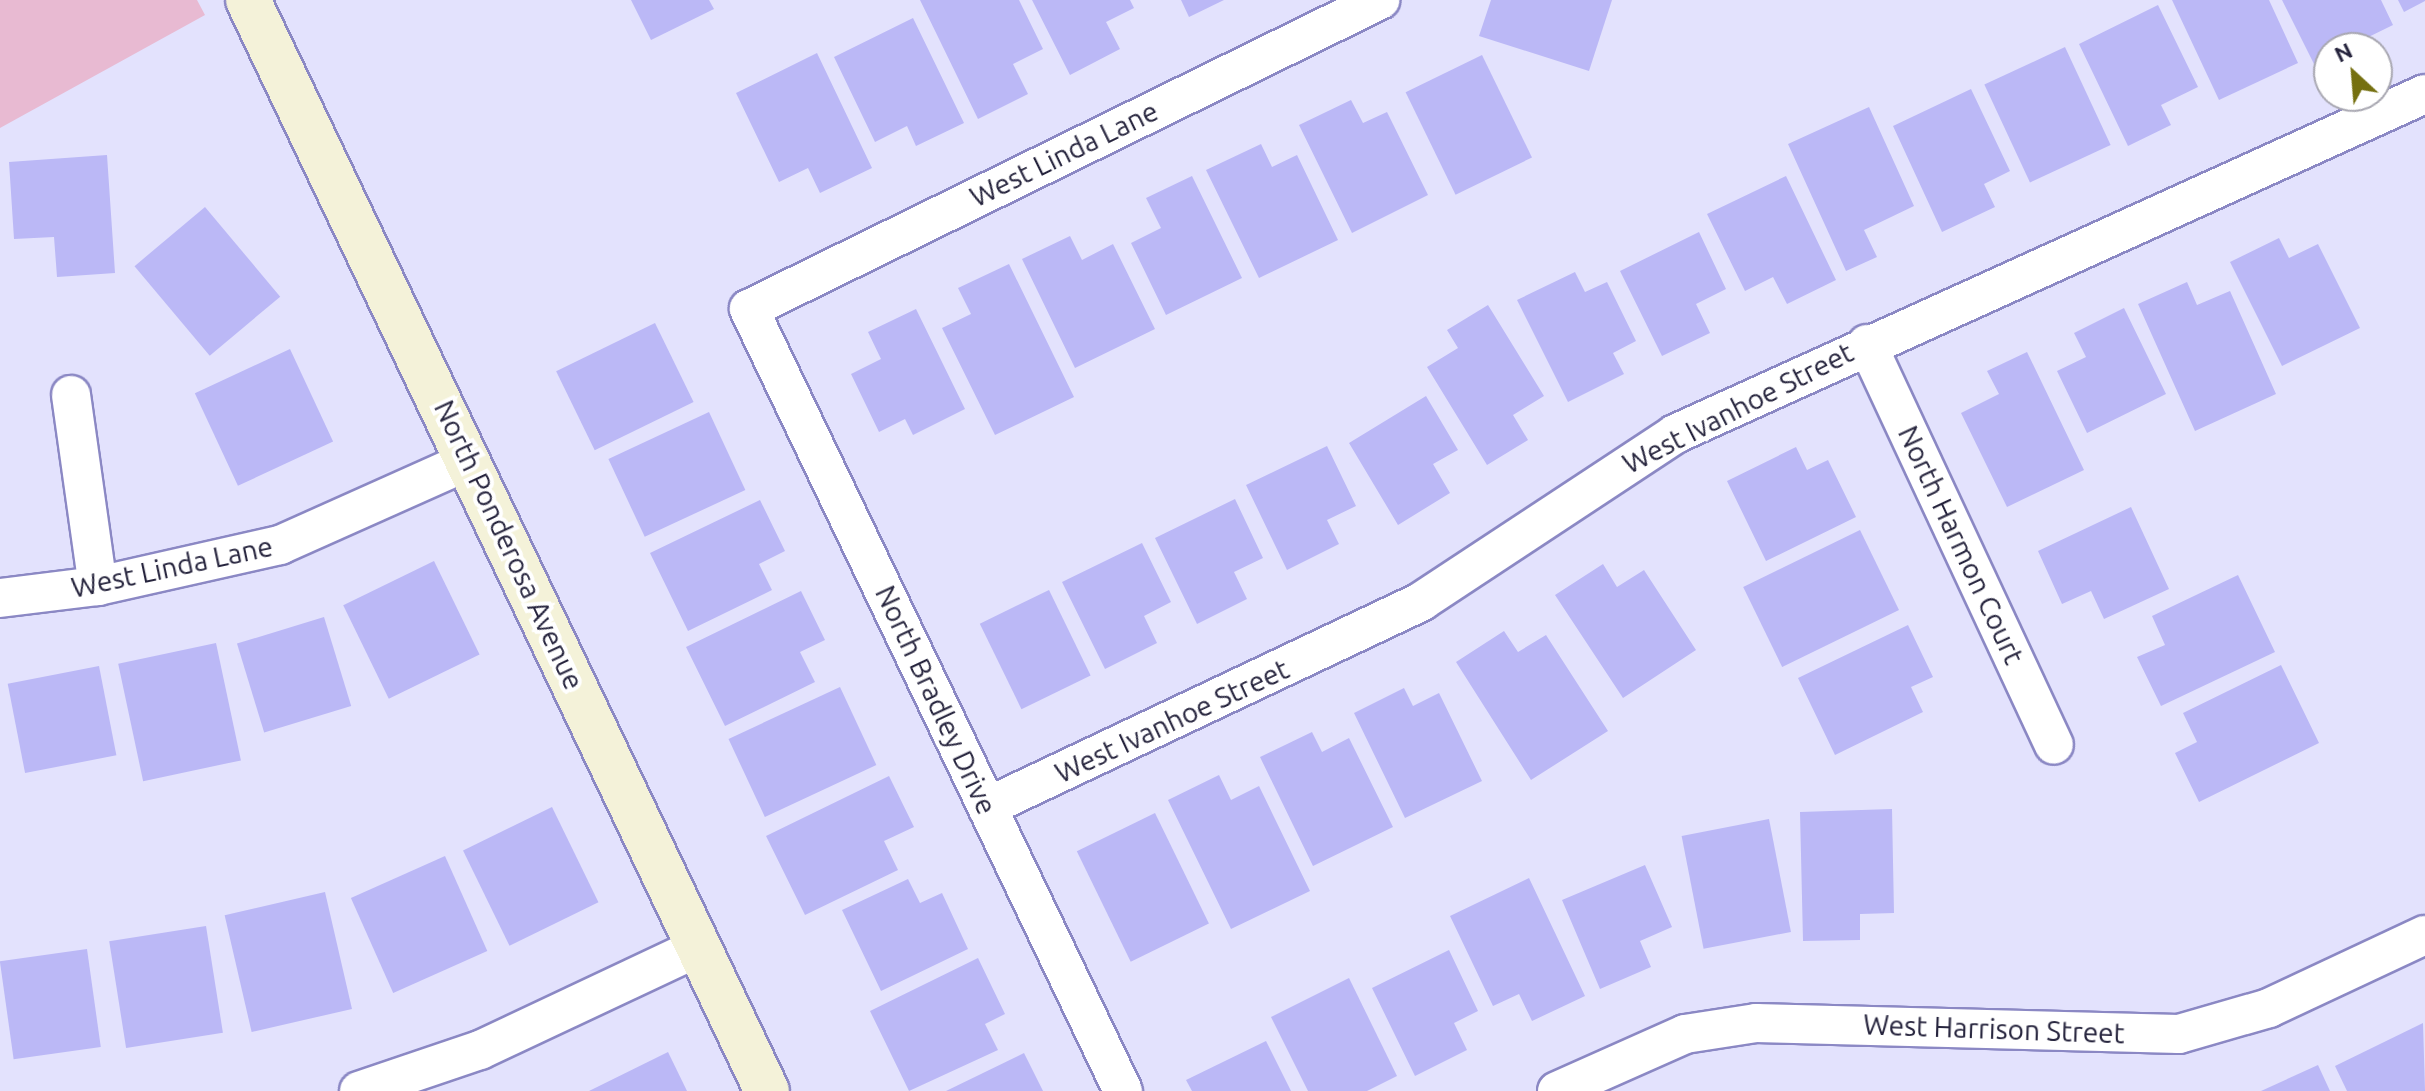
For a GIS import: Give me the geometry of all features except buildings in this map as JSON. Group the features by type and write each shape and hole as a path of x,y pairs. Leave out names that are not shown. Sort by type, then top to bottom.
{"street":[{"name":"North Ponderosa Avenue","path":"248,0 470,460 697,948 767,1091"},
{"name":"West Linda Lane","path":"749,309 1380,0"},
{"name":"West Ivanhoe Street","path":"987,807 1356,637 1422,601 1630,459 1867,344 2425,94"},
{"name":"North Bradley Drive","path":"749,309 1123,1091"},
{"name":"North Harmon Court","path":"1867,344 2054,745"},
{"path":"71,395 98,586"},
{"name":"West Linda Lane","path":"0,598 98,586 280,545 470,460"},
{"name":"West Harrison Street","path":"1557,1091 1685,1034 1756,1023 2179,1034 2269,1008 2425,935"},
{"path":"359,1091 480,1050 697,948"}],"shaded area":[{"path":"0,0 197,0 205,15 0,128"}]}
